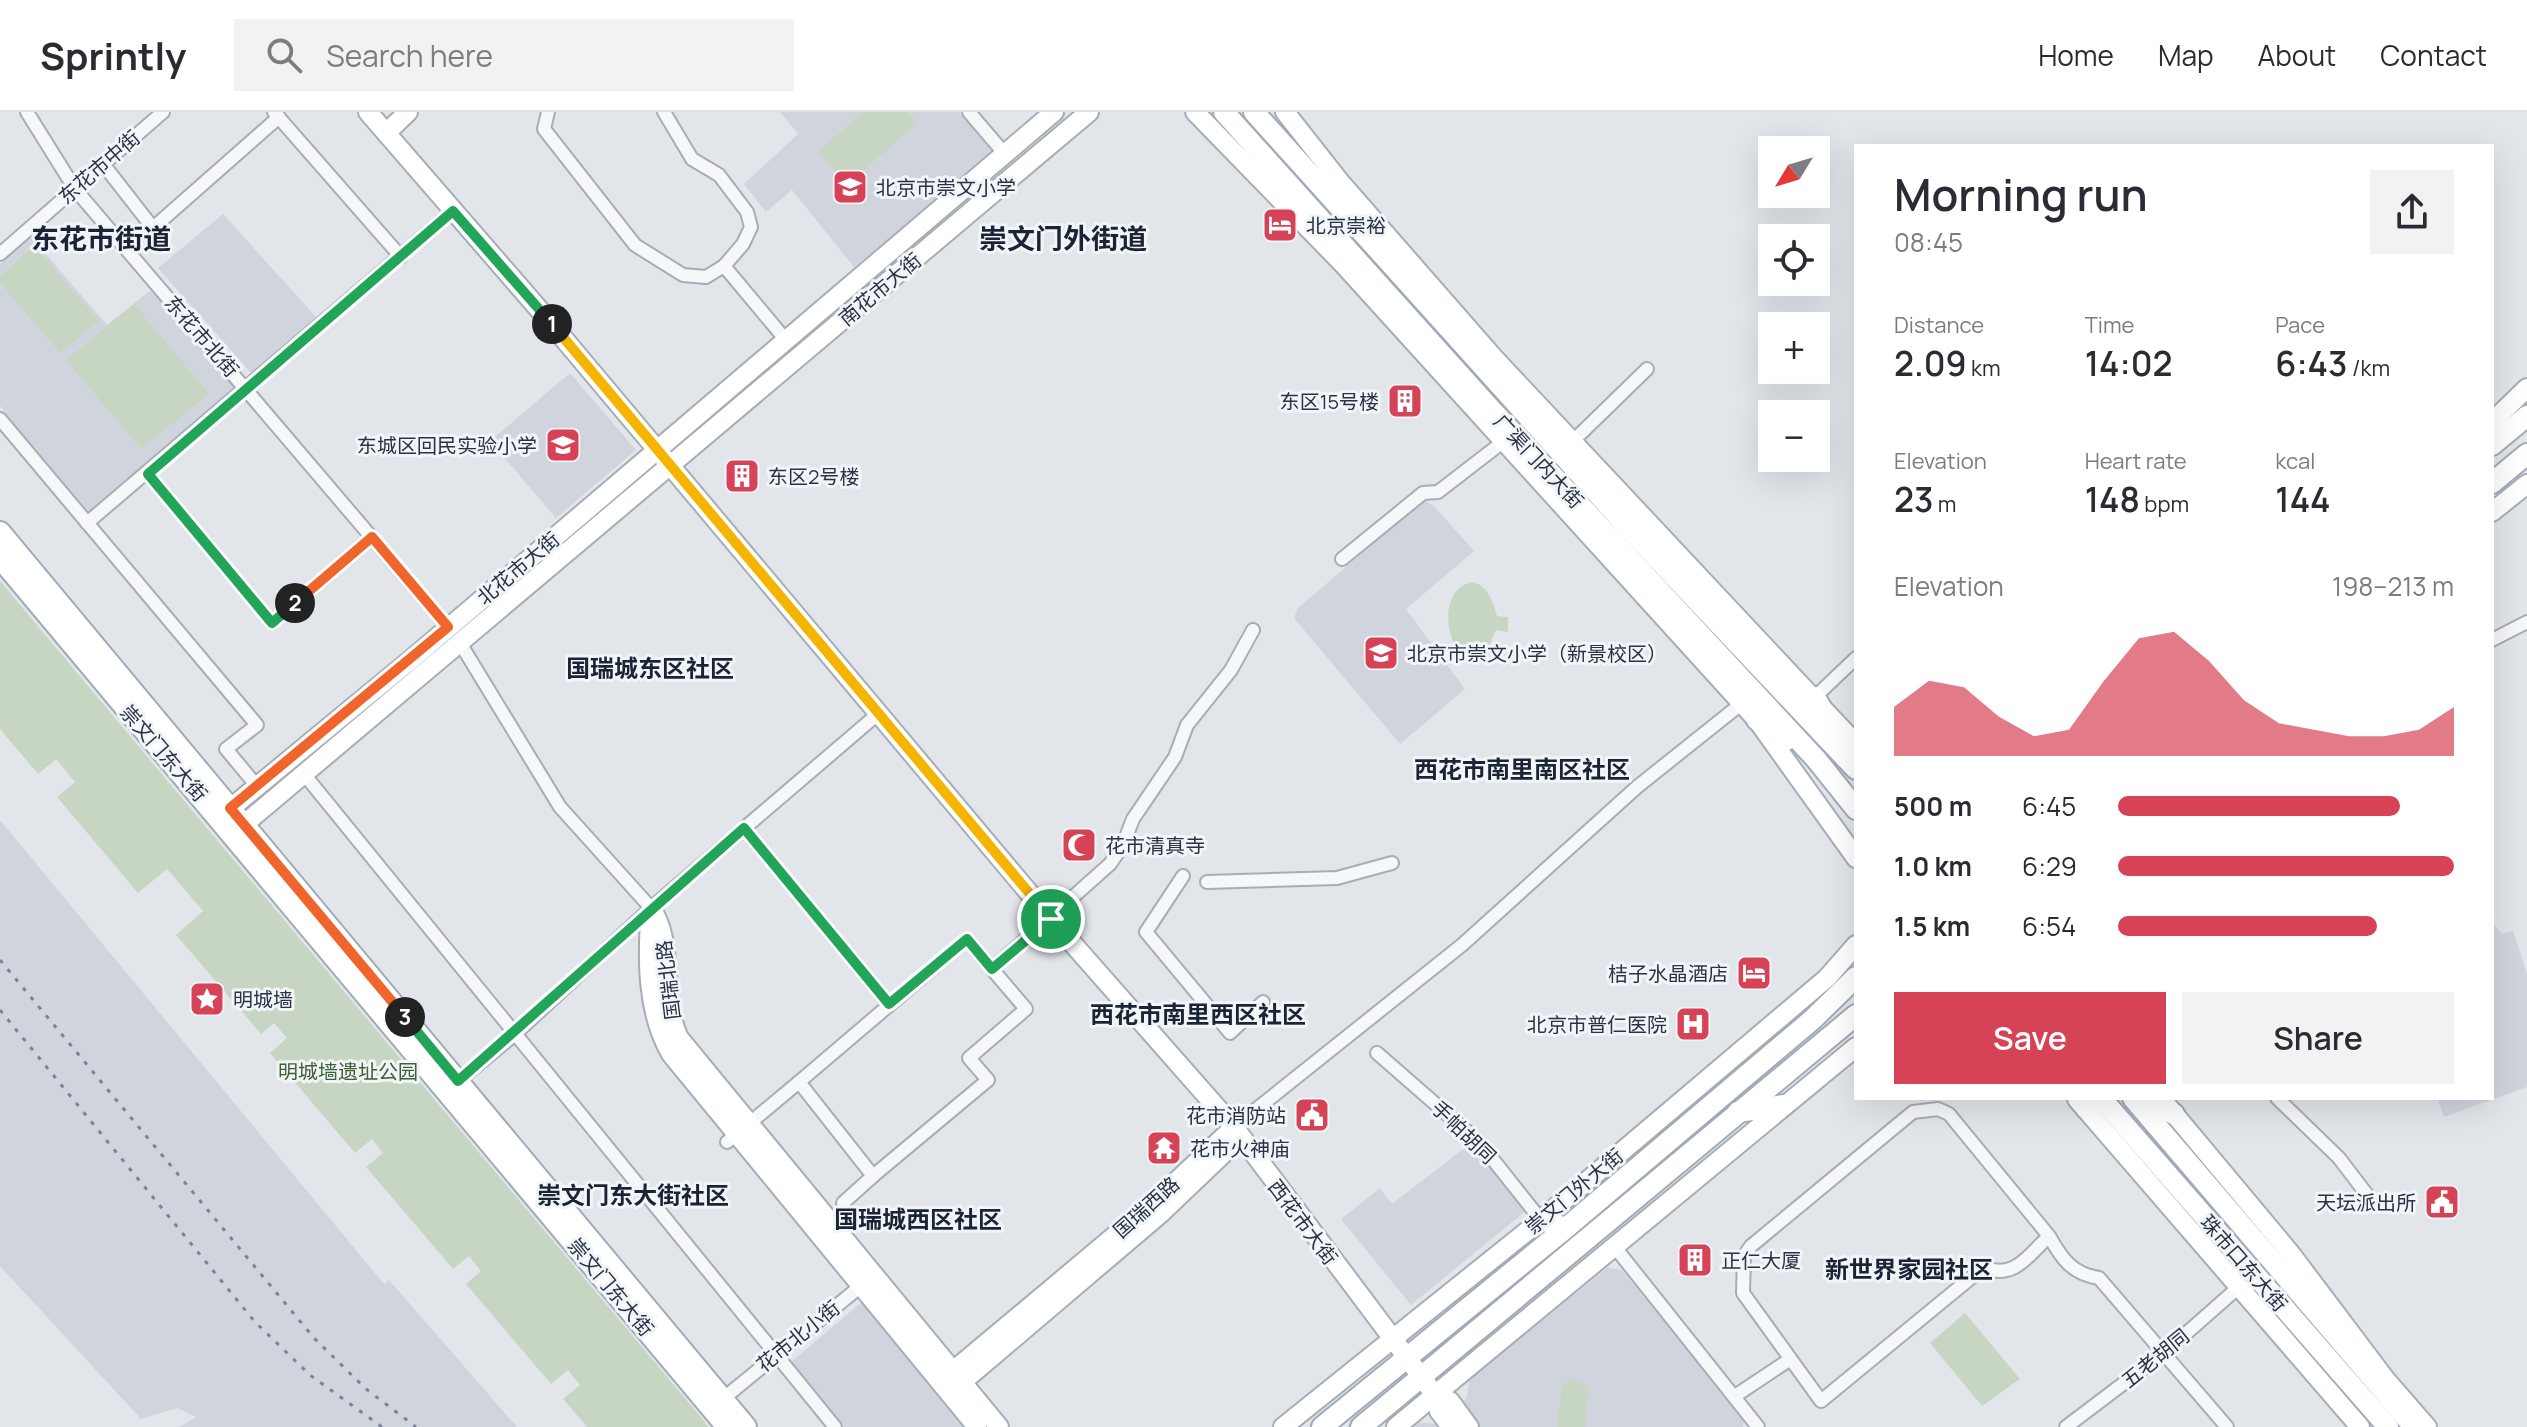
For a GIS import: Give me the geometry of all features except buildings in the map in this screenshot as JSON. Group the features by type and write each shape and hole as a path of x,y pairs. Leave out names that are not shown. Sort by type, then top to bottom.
{"main road":[{"name":"广渠门内大街","path":"1224,112 1487,405 1816,759 1854,806"},
{"name":"广渠门内大街","path":"1254,112 1632,532 1854,767"},
{"path":"2494,443 2527,416"},
{"path":"2494,481 2527,454"},
{"name":"崇文门东大街","path":"0,532 225,812"},
{"name":"崇文门东大街","path":"0,558 225,812"},
{"path":"1815,697 1854,765"},
{"path":"1757,720 1816,759"},
{"path":"225,812 239,829"},
{"name":"崇文门东大街","path":"239,829 458,1081 746,1427"},
{"name":"崇文门东大街","path":"239,829 727,1427"},
{"name":"崇文门外大街","path":"1322,1427 1566,1228 1813,1019 1854,978"},
{"path":"1361,1427 1854,1017"},
{"name":"珠市口东大街","path":"2086,1100 2388,1427"},
{"name":"珠市口东大街","path":"2136,1100 2414,1427"},
{"path":"2142,1100 2168,1106"},
{"path":"1738,1112 1784,1105"},
{"path":"1541,1220 1566,1228"}],"street":[{"name":"东花市北街","path":"27,112 75,189 448,627"},
{"name":"东花市中街","path":"0,254 163,112"},
{"name":"西花市大街","path":"368,112 670,465 1051,919 1234,1127 1435,1395"},
{"path":"386,133 408,112"},
{"path":"548,112 544,129 635,245 683,275 706,277 724,266 743,244 751,227 747,212 719,175 692,159 664,112"},
{"path":"969,112 1004,153"},
{"name":"南花市大街","path":"657,450 1054,112"},
{"name":"南花市大街","path":"670,465 1089,112"},
{"name":"广渠门内大街","path":"1195,112 1343,264 1757,720 1854,855"},
{"name":"广渠门内大街","path":"1285,112 1341,183 1571,443 1815,697 1854,742"},
{"path":"103,164 153,228 276,115 401,257"},
{"path":"87,523 248,389 453,211"},
{"path":"724,266 785,339"},
{"path":"1571,443 1647,369"},
{"path":"2494,420 2527,388"},
{"path":"0,419 257,725 226,749 256,785"},
{"path":"1342,559 1423,493 1438,492 1504,441"},
{"name":"北花市大街","path":"225,812 657,450"},
{"name":"北花市大街","path":"239,829 670,465"},
{"path":"148,474 272,623 372,537"},
{"path":"2498,507 2527,484"},
{"path":"2494,639 2527,622"},
{"path":"992,969 1051,919 1116,855 1133,819 1175,757 1187,725 1231,670 1253,630"},
{"path":"460,643 560,807 651,908"},
{"path":"1815,697 1854,660"},
{"path":"1234,1127 1462,945 1637,787 1741,704"},
{"path":"458,1081 515,1034 651,908 879,713"},
{"path":"304,774 835,1427"},
{"path":"744,828 889,1004"},
{"path":"1207,882 1337,878 1392,863"},
{"path":"1183,876 1146,932 1230,1033 1263,1002"},
{"name":"国瑞北路","path":"651,908 662,924 674,1027 737,1134 951,1382 999,1427"},
{"path":"737,1134 967,939 1026,1009 969,1058 988,1080 843,1203"},
{"name":"崇文门外大街","path":"1283,1427 1391,1336 1541,1220 1827,978 1854,947"},
{"path":"1396,1427 1854,1049"},
{"name":"手帕胡同","path":"1377,1053 1479,1142 1541,1220"},
{"path":"799,1082 873,1176"},
{"name":"珠市口东大街","path":"2086,1100 2360,1427"},
{"path":"2279,1100 2339,1158 2368,1196"},
{"name":"珠市口东大街","path":"2168,1106 2291,1254 2386,1380 2427,1427"},
{"path":"2049,1236 2013,1270 1997,1273 1984,1267 1821,1401 1743,1293 1744,1256 1913,1112 1938,1109 1949,1114 2049,1236 2062,1258 2080,1275 2099,1278 2227,1427"},
{"name":"国瑞西路","path":"951,1382 1171,1204 1224,1153 1234,1127"},
{"name":"国瑞北路","path":"737,1134 951,1382 977,1427"},
{"path":"1614,1246 1758,1427"},
{"name":"花市北小街","path":"724,1398 866,1281"},
{"name":"五老胡同","path":"2066,1427 2165,1352 2240,1286"},
{"path":"1735,1396 1789,1360"},
{"path":"1435,1395 1439,1411 1451,1427"},
{"path":"1435,1395 1450,1401 1469,1427"}],"shaded area":[{"name":"北京市崇文小学","path":"780,112 959,112 994,154 854,267 792,190 766,212 744,184 798,134"},
{"path":"223,214 317,318 252,374 158,268"},
{"path":"31,237 107,325 152,289 236,388 90,514 0,406 0,264"},
{"name":"东城区回民实验小学","path":"570,373 636,450 556,518 490,441"},
{"name":"北京市崇文小学（新景校区）","path":"1424,500 1434,506 1474,551 1406,609 1465,689 1400,744 1294,618 1298,608"},
{"path":"0,820 384,1284 389,1280 517,1427 179,1427 196,1417 177,1408 141,1419 0,1266"},
{"path":"2494,924 2502,934 2513,931 2527,974 2527,1087 2494,1099"},
{"path":"2438,1100 2491,1100 2444,1117"},
{"path":"1471,1143 1528,1209 1411,1305 1341,1219 1380,1188 1392,1204"},
{"path":"1607,1268 1622,1270 1744,1420 1743,1427 1408,1427 1415,1422 1436,1424 1467,1398 1469,1379"},
{"path":"863,1301 966,1427 841,1427 790,1363"}],"green space":[{"path":"863,112 908,112 917,123 847,185 818,152"},
{"path":"34,246 99,321 60,353 0,283 0,276"},
{"path":"134,304 209,394 141,449 66,360"},
{"name":"明城墙遗址公园","path":"0,581 708,1427 587,1427 563,1399 580,1385 568,1370 551,1384 466,1284 481,1271 469,1256 453,1269 366,1167 383,1153 372,1139 355,1153 270,1053 287,1038 274,1023 261,1034 176,935 203,911 167,869 138,893 57,797 75,782 56,759 38,774 0,729"},
{"path":"1472,582 1486,590 1497,616 1508,617 1508,632 1496,630 1485,655 1469,663 1454,645 1448,619 1453,595"},
{"path":"1965,1313 2020,1379 1982,1406 1930,1343"},
{"path":"1572,1379 1588,1387 1585,1427 1557,1427 1562,1385"}],"railway":[{"path":"0,960 314,1338 366,1389 416,1427"},
{"path":"0,1010 255,1322 310,1375 382,1427"}],"place":[{"name":"北京市崇文小学","path":"850,187"},
{"name":"北京崇裕","path":"1280,225"},
{"name":"东区15号楼","path":"1405,401"},
{"name":"东城区回民实验小学","path":"563,445"},
{"name":"东区2号楼","path":"742,476"},
{"name":"北京市崇文小学（新景校区）","path":"1381,653"},
{"name":"花市清真寺","path":"1079,845"},
{"name":"桔子水晶酒店","path":"1754,973"},
{"name":"明城墙","path":"207,999"},
{"name":"北京市普仁医院","path":"1693,1024"},
{"name":"花市消防站","path":"1312,1115"},
{"name":"花市火神庙","path":"1164,1148"},
{"name":"天坛派出所","path":"2442,1202"},
{"name":"正仁大厦","path":"1695,1260"}],"district":[{"name":"东花市街道","path":"101,238"},
{"name":"崇文门外街道","path":"1063,238"},
{"name":"国瑞城东区社区","path":"650,667"},
{"name":"西花市南里南区社区","path":"1522,768"},
{"name":"西花市南里西区社区","path":"1198,1013"},
{"name":"崇文门东大街社区","path":"633,1194"},
{"name":"国瑞城西区社区","path":"918,1218"},
{"name":"新世界家园社区","path":"1909,1268"}],"route":[{"path":"453,211 1051,919 992,969 967,939 889,1004 744,828 651,908 515,1034 458,1081 230,808 448,627 372,537 272,623 148,474 453,211"}]}
